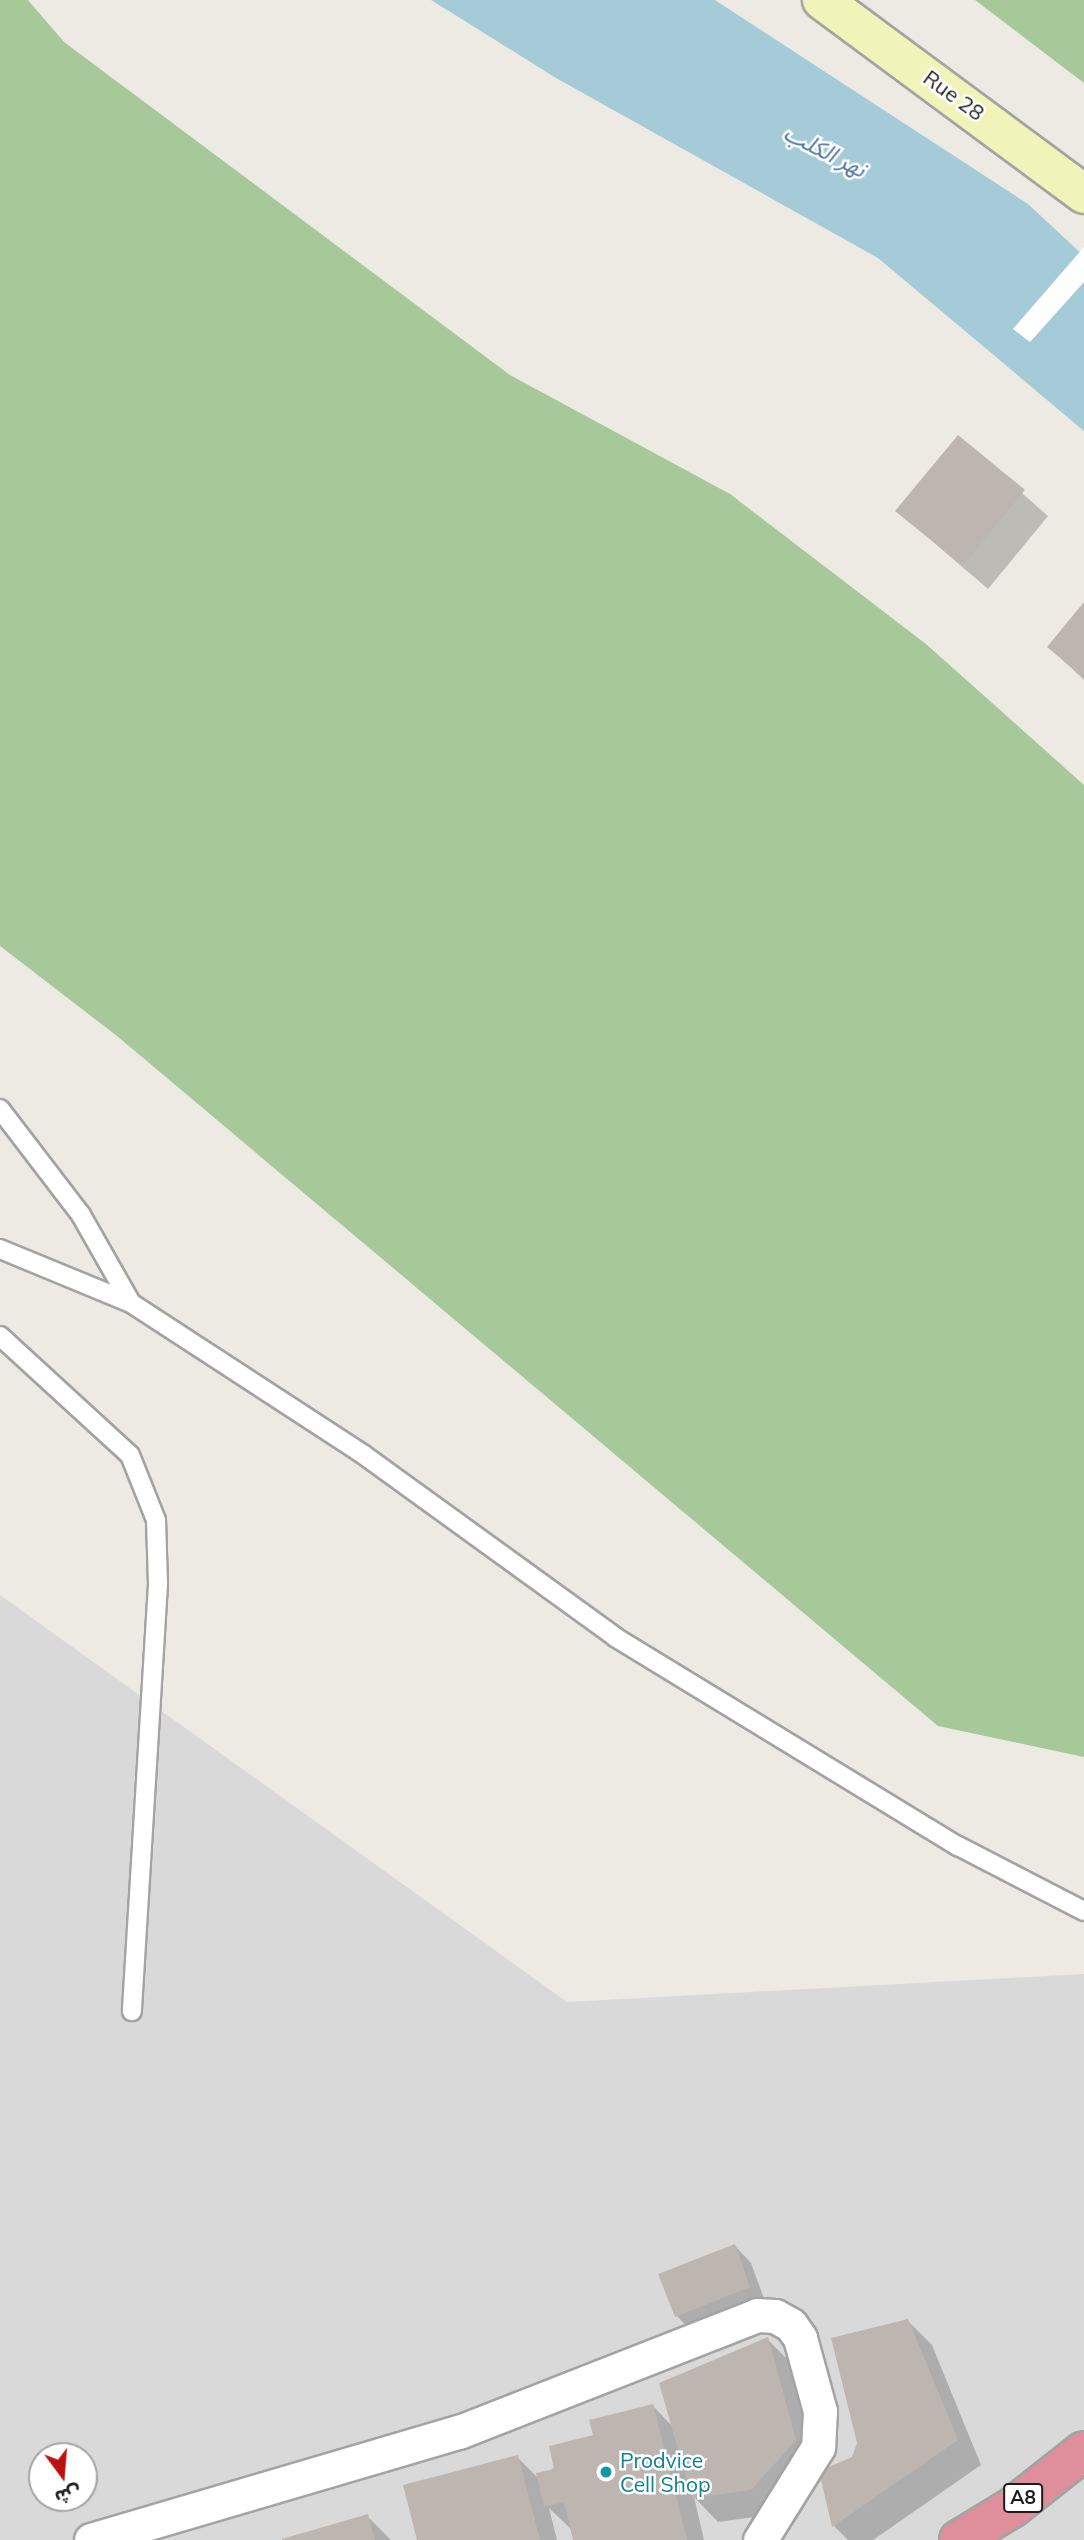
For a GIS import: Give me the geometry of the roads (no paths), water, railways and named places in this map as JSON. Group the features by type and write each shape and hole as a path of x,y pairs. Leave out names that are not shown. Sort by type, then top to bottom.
{"highway":[{"name":"A8","path":"959,2540 1013,2507 1084,2451"}],"street":[{"name":"Rue 28","path":"822,0 1084,194"},
{"path":"91,2540 459,2432 757,2315 775,2316 791,2325 800,2338 820,2411 818,2447 760,2540"}],"lane":[{"path":"0,1109 81,1214 131,1303"},
{"path":"0,1248 131,1303 364,1455 615,1637 958,1846 1084,1911"},
{"path":"0,1336 130,1455 156,1520 158,1584 132,2011"}],"water":[{"name":"نهر الكلب","path":"431,0 715,0 1028,204 1084,256 1084,431 878,258 556,78"}],"place":[{"name":"Prodvice Cell Shop","path":"606,2472"}]}
